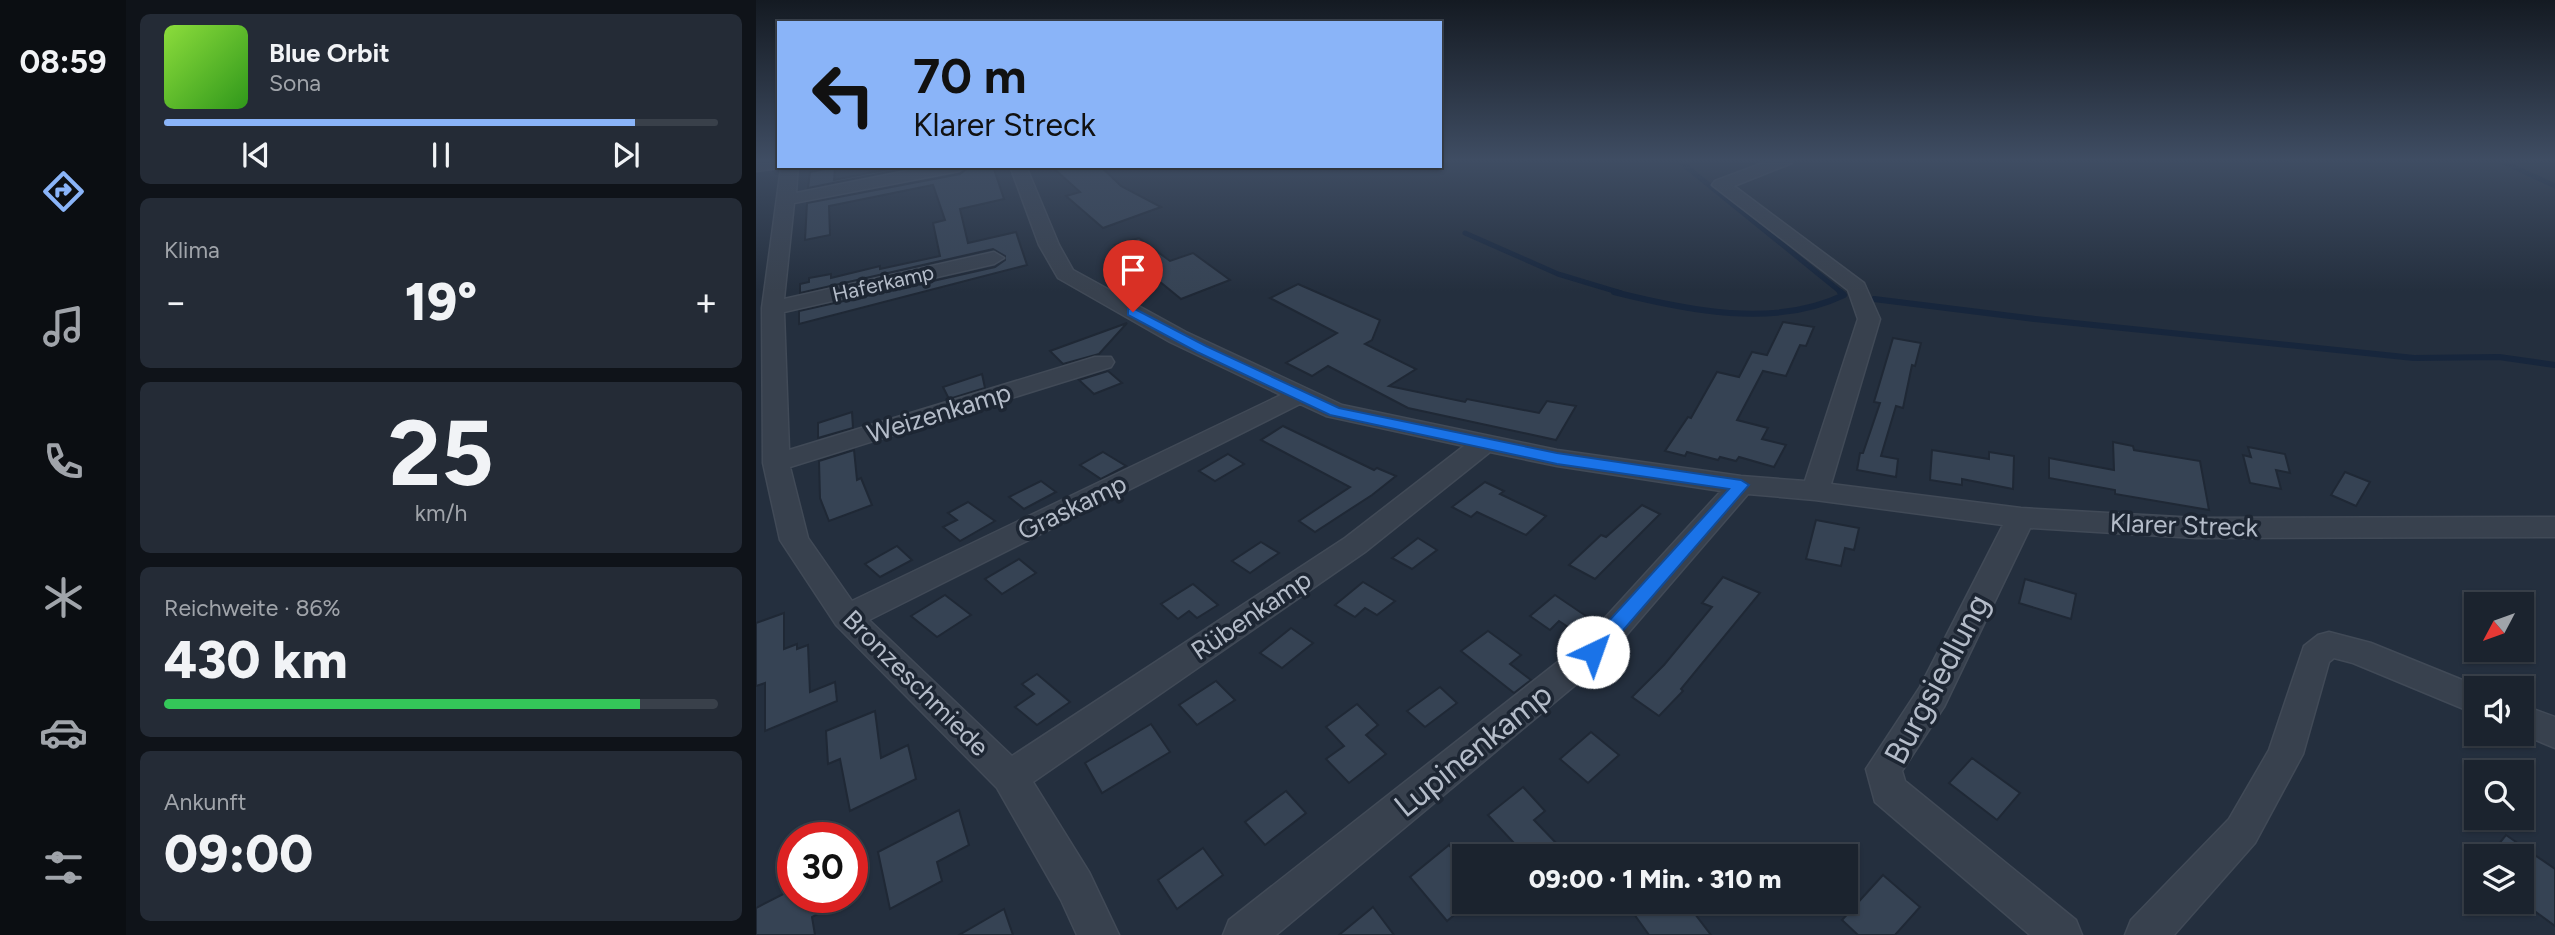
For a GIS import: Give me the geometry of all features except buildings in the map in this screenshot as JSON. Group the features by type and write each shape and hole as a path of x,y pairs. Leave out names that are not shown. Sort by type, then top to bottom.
{"street":[{"name":"Bronzeschmiede","path":"785,204 773,308 776,463 794,540 847,617 1010,777 1076,886 1098,935"},
{"name":"Klarer Streck","path":"1033,204 1049,245 1065,274 1178,337 1297,396 1335,411 1485,443 1557,458 1741,485 1815,491 2021,518 2196,528 2555,527"},
{"path":"1746,204 1857,286 1869,319 1815,491"},
{"name":"Haferkamp","path":"773,308 994,258"},
{"name":"Weizenkamp","path":"776,463 1102,362"},
{"name":"Graskamp","path":"847,617 1297,396"},
{"name":"Rübenkamp","path":"1010,777 1355,545 1485,443"},
{"name":"Lupinenkamp","path":"1244,935 1593,652 1741,485"},
{"name":"Burgsiedlung","path":"2021,518 1932,697 1884,769 1888,790 2061,935"},
{"path":"2146,935 2242,831 2285,754 2315,655 2329,644 2360,652 2464,695"},
{"path":"2534,724 2555,733"}],"waterway":[{"path":"1732,204 1842,293"},
{"path":"1465,233 1558,274 1621,293"},
{"path":"1614,292 1700,310 1759,314 1817,305 1844,295 1840,292"},
{"path":"1874,299 2035,319 2414,358 2499,357 2555,365"}],"route":[{"path":"1133,312 1201,349 1297,396 1335,411 1557,458 1741,485 1593,652"}]}
